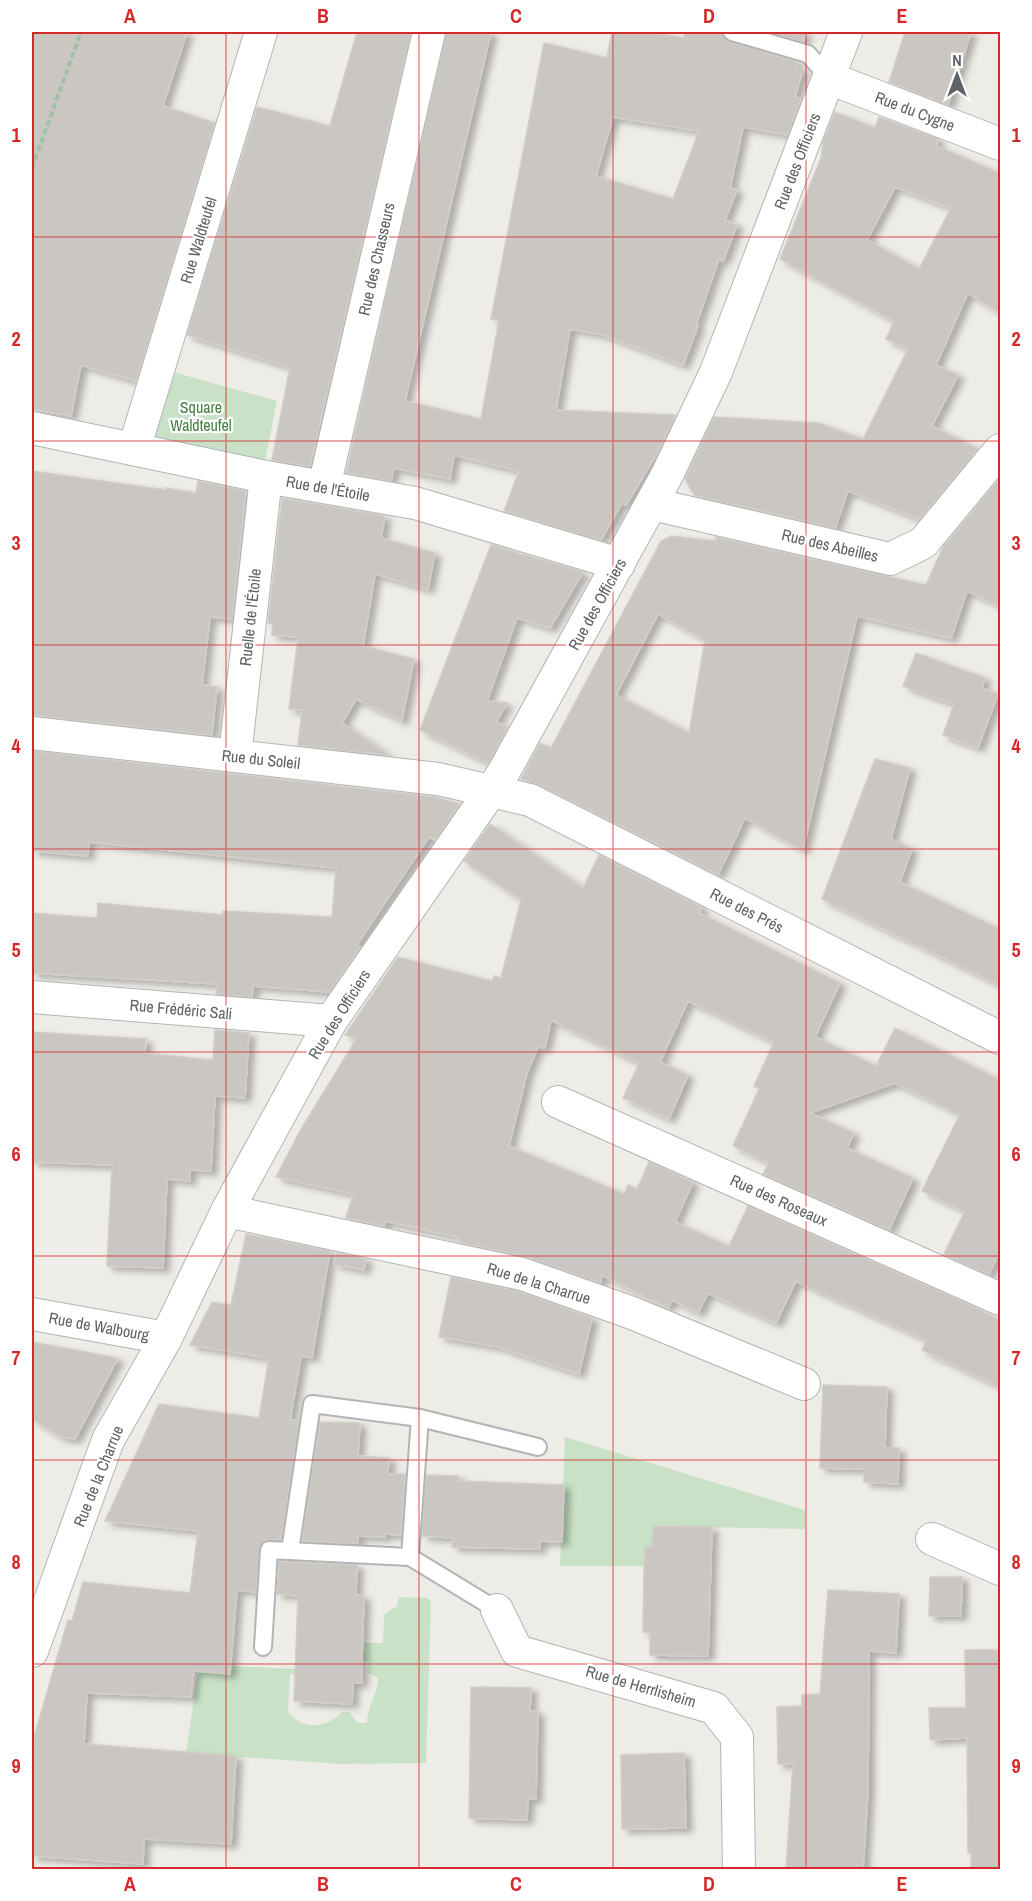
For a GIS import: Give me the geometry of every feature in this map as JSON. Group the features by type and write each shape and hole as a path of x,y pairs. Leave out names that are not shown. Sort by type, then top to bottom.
{"street":[{"name":"Rue Waldteufel","path":"134,449 261,32"},
{"name":"Rue des Chasseurs","path":"324,487 429,32"},
{"name":"Rue des Officiers","path":"269,1134 331,1022 508,765 652,504 716,372 846,32"},
{"name":"Rue du Cygne","path":"829,78 1000,144"},
{"name":"Rue de l'Étoile","path":"32,428 266,477 415,503 619,564"},
{"name":"Rue des Abeilles","path":"652,504 890,559 923,543 1000,450"},
{"name":"Ruelle de l'Étoile","path":"235,756 266,477"},
{"name":"Rue du Soleil","path":"32,732 438,779 489,790"},
{"name":"Rue des Prés","path":"489,790 530,800 1000,1038"},
{"name":"Rue Frédéric Sali","path":"32,997 331,1022"},
{"name":"Rue des Roseaux","path":"558,1102 1000,1299"},
{"name":"Rue de la Charrue","path":"32,1651 108,1440 166,1338 227,1211 269,1134"},
{"name":"Rue de la Charrue","path":"227,1211 522,1274 632,1313 804,1384"},
{"name":"Rue de Walbourg","path":"32,1314 166,1338"},
{"path":"932,1539 1000,1569"},
{"name":"Rue de Herrlisheim","path":"497,1610 517,1651 714,1708 737,1737 739,1869"}],"lane":[{"path":"732,32 808,54 829,78"},
{"path":"290,1551 312,1404 420,1418 538,1447"},
{"path":"410,1557 420,1418"},
{"path":"263,1647 269,1550 410,1557 497,1610"}],"path":[{"path":"32,168 81,32"}],"green space":[{"name":"Square Waldteufel","path":"173,372 277,401 264,466 151,440"},
{"path":"565,1437 805,1510 805,1529 653,1526 652,1547 645,1547 644,1566 560,1566"},
{"path":"399,1597 428,1598 431,1603 426,1763 340,1764 186,1753 198,1671 230,1666 295,1669 295,1674 290,1674 288,1712 294,1718 308,1725 315,1725 329,1721 342,1712 350,1712 357,1723 367,1723 378,1678 367,1672 369,1662 362,1661 357,1643 383,1643 384,1615 397,1606"}],"building":[{"path":"32,32 187,32 163,106 215,123 136,381 81,365 71,416 32,409"},
{"path":"357,32 411,32 310,466 272,460 290,367 187,335 257,107 330,126"},
{"path":"446,32 491,32 405,401 481,419 499,320 491,319 544,43 607,58 612,32 650,32 684,38 685,32 722,32 729,42 798,62 796,68 803,69 795,97 801,99 787,135 743,127 730,188 737,190 725,220 737,225 723,261 719,259 683,365 604,335 570,329 556,410 675,415 658,452 626,505 622,503 601,540 504,511 519,471 454,455 450,479 394,468 391,481 346,473","holes":["613,117 699,131 673,199 596,176"]},
{"path":"768,32 806,32 803,42"},
{"path":"905,32 971,32 948,105 889,82"},
{"path":"835,112 875,128 879,117 938,139 936,146 1000,173 1000,313 968,293 936,365 958,375 932,426 978,449 920,519 848,491 835,528 694,495 685,479 714,417 818,423 863,439 908,349 886,339 894,321 780,259 821,158 823,142","holes":["895,187 951,208 919,269 867,240"]},
{"path":"32,471 196,493 198,481 246,491 232,619 210,617 202,685 217,687 212,735 32,715"},
{"path":"1000,478 1000,606 967,591 951,638 857,616 803,850 745,818 718,875 538,784 521,779 540,743 551,748 661,541 671,536 717,541 715,537 926,585 943,547","holes":["658,614 705,640 689,733 616,695"]},
{"path":"282,498 385,516 381,538 435,553 428,589 375,574 363,646 414,659 402,721 356,699 342,723 389,755 298,745 302,710 289,709 298,637 272,635 273,624 268,623"},
{"path":"491,545 583,572 550,628 517,618 487,701 507,703 496,722 508,727 488,763 420,730"},
{"path":"916,653 985,678 982,688 998,694 978,748 943,735 954,704 903,686"},
{"path":"32,751 435,797 460,804 435,840 429,837 356,946 361,947 329,992 253,986 252,997 216,994 217,984 32,973 32,913 97,918 98,903 223,915 223,911 332,917 336,868 89,842 88,856 32,851"},
{"path":"875,759 910,768 891,839 912,849 900,882 1000,929 1000,985 822,899"},
{"path":"490,824 583,888 599,855 702,907 699,913 840,983 815,1037 876,1066 895,1028 1000,1080 1000,1250 989,1275 944,1254 965,1211 922,1191 960,1114 895,1083 810,1113 854,1133 847,1148 913,1178 889,1230 763,1174 769,1163 733,1146 759,1089 754,1086 774,1042 688,1001 660,1062 688,1075 669,1119 623,1098 639,1063 551,1020 545,1048 538,1047 527,1073 509,1146 624,1194 628,1185 637,1189 649,1162 693,1182 675,1222 729,1246 748,1206 974,1307 1000,1320 1000,1387 922,1350 927,1340 796,1281 776,1323 708,1293 698,1313 672,1300 668,1308 602,1275 600,1283 528,1257 458,1242 459,1237 385,1221 384,1226 346,1218 353,1194 276,1177 301,1129 357,1038 345,1035 398,957 492,981 494,976 501,978 521,900 464,861"},
{"path":"215,1030 249,1033 245,1098 215,1096 211,1171 190,1170 190,1181 167,1179 163,1268 107,1266 112,1165 32,1162 32,1032 146,1039 145,1053 213,1060"},
{"path":"246,1234 330,1251 312,1358 301,1356 290,1420 299,1421 281,1540 265,1540 260,1545 256,1592 237,1590 230,1674 194,1671 191,1697 87,1693 84,1744 236,1756 231,1844 144,1839 143,1864 32,1856 32,1744 68,1620 72,1621 83,1582 190,1593 198,1531 105,1521 159,1404 259,1418 269,1358 190,1345 212,1302 231,1305"},
{"path":"337,1253 366,1259 364,1270 334,1264"},
{"path":"451,1277 517,1291 592,1318 579,1374 499,1347 439,1337"},
{"path":"32,1342 118,1358 75,1439 61,1437 32,1419"},
{"path":"823,1385 887,1387 885,1448 899,1448 898,1484 864,1482 864,1469 820,1468"},
{"path":"320,1422 360,1423 358,1456 389,1458 388,1474 405,1474 401,1535 358,1536 358,1544 302,1541"},
{"path":"426,1475 458,1476 458,1481 564,1485 562,1542 540,1541 540,1549 452,1547 453,1538 422,1536"},
{"path":"653,1526 712,1527 708,1656 650,1655 650,1632 643,1632 644,1570 645,1547 652,1547"},
{"path":"279,1561 357,1565 356,1595 364,1596 362,1683 353,1683 352,1704 294,1701 298,1596 277,1594"},
{"path":"930,1577 962,1577 961,1616 929,1616"},
{"path":"828,1590 899,1594 896,1653 869,1651 868,1792 863,1869 786,1869 793,1764 778,1764 777,1707 802,1706 802,1695 820,1694"},
{"path":"965,1650 1000,1650 1000,1869 971,1869 971,1853 968,1853 967,1738 930,1740 929,1708 966,1708"},
{"path":"471,1687 531,1688 530,1711 538,1711 536,1799 528,1799 527,1820 469,1818"},
{"path":"684,1753 686,1828 622,1829 621,1755"}]}
